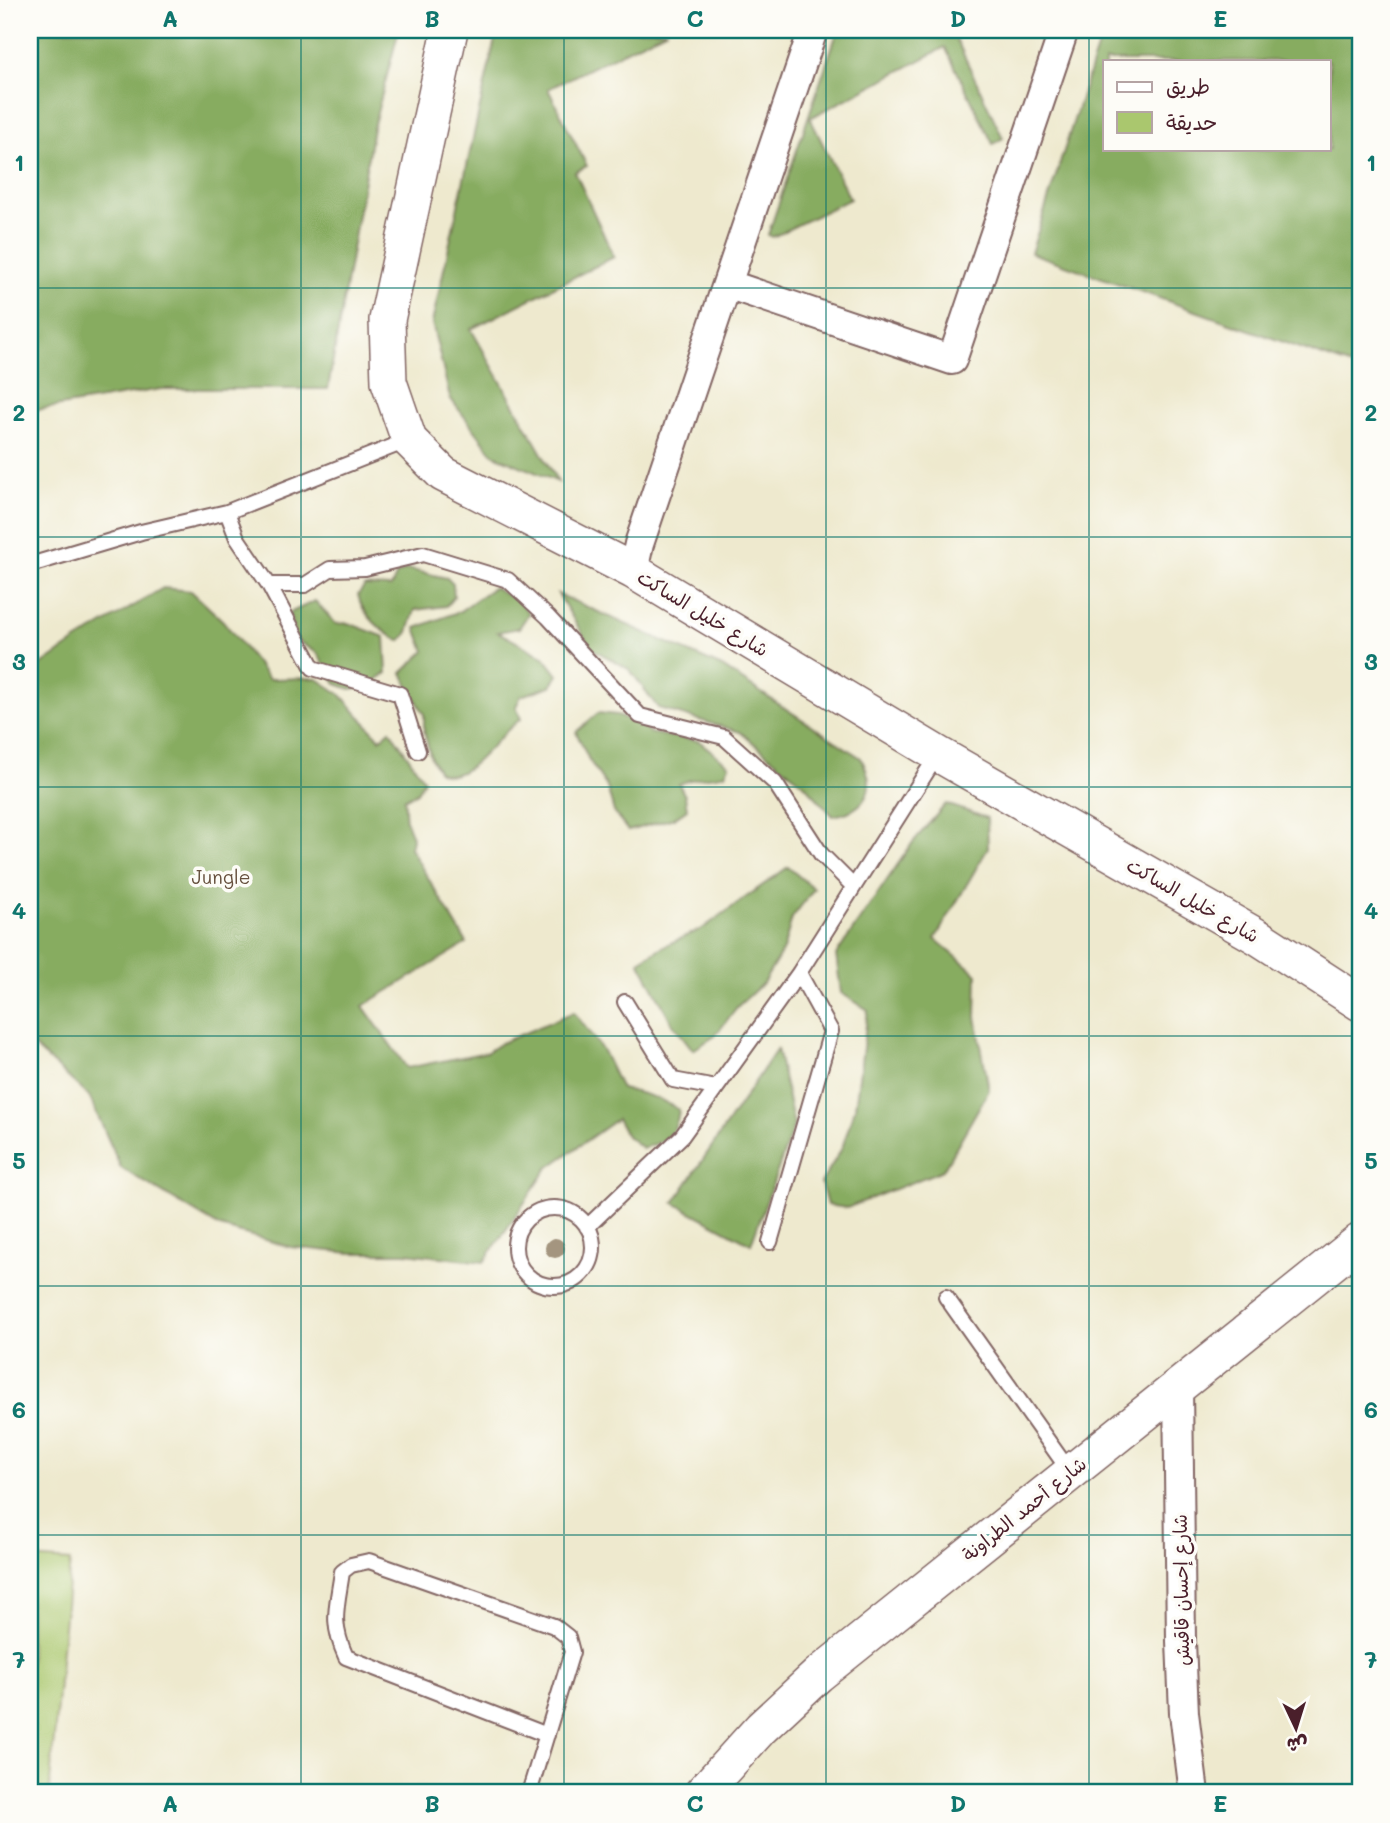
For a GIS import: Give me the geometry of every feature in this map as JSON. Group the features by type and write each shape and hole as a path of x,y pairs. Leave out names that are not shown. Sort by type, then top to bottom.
{"street":[{"name":"شارع خليل الساكت","path":"450,30 387,320 389,382 409,440 443,474 633,571 938,754 1258,937 1360,1003"},
{"path":"633,571 639,544 813,30"},
{"path":"727,284 952,360 1064,30"},
{"name":"شارع أحمد الطراونة","path":"702,1793 761,1728 818,1675 1360,1241"},
{"name":"شارع إحسان قاقيش","path":"1178,1386 1181,1641 1184,1713 1194,1793"}],"lane":[{"path":"31,567 141,532 227,512 409,440"},
{"path":"227,512 237,538 269,584 313,668 400,694 418,751"},
{"path":"269,584 305,585 330,569 365,568 423,554 508,580 548,617 640,716 724,737 775,783 821,853 853,886"},
{"path":"587,1227 682,1136 799,973 938,754"},
{"path":"770,1242 831,1031 799,973"},
{"path":"625,1002 673,1080 716,1088"},
{"path":"543,1210 568,1211 579,1217 587,1227 593,1252 589,1265 581,1276 570,1283 545,1285 533,1280 523,1271 517,1260 515,1247 517,1235 532,1215 543,1210"},
{"path":"946,1297 1070,1472"},
{"path":"529,1793 547,1735 572,1652 568,1637 554,1626 369,1561 351,1565 342,1572 334,1619 337,1638 346,1657 547,1735"}],"green space":[{"path":"30,30 399,30 373,128 328,389 161,389 30,411"},
{"path":"497,30 667,30 548,89 587,166 575,172 614,257 471,329 558,482 494,455 450,398 432,323"},
{"path":"838,30 952,30 1003,138 993,144 945,47 810,118 850,199 773,237 768,235"},
{"path":"1103,30 1360,30 1360,369 1031,253"},
{"path":"407,569 447,578 453,584 454,597 446,606 415,610 408,632 401,641 374,622 364,610 358,595 365,586 391,587 397,574"},
{"path":"494,587 518,601 529,613 519,628 498,632 544,657 558,675 551,686 521,696 516,707 521,719 481,757 465,770 454,775 445,774 439,772 431,758 424,731 424,714 402,673 425,651 416,628 460,611"},
{"name":"Jungle","path":"163,588 191,591 223,621 269,679 316,678 340,694 380,739 390,730 424,780 417,792 404,799 406,821 412,837 410,848 467,943 363,1006 407,1068 487,1052 501,1043 574,1012 603,1051 621,1089 652,1096 679,1110 672,1132 657,1143 642,1148 627,1136 617,1119 548,1168 484,1262 406,1253 351,1253 290,1247 220,1227 121,1168 89,1096 30,1043 30,673 76,641"},
{"path":"558,594 722,667 861,758 869,780 867,795 859,806 833,816 805,785 740,732 658,708 630,670 591,648"},
{"path":"315,601 336,624 348,623 385,637 387,673 369,686 350,689 336,684 317,653 296,640 289,613"},
{"path":"598,713 618,715 641,725 650,733 699,741 729,765 725,774 679,784 687,809 674,818 628,831 614,812 607,787 589,760 576,732"},
{"path":"946,804 987,818 988,848 935,939 977,974 976,1017 989,1090 943,1170 847,1208 827,1205 821,1183 842,1148 855,1108 868,1010 841,993 836,955 913,842"},
{"path":"788,867 814,889 792,918 783,950 763,983 737,1007 715,1036 693,1050 672,1023 639,961 702,929"},
{"path":"777,1049 794,1125 751,1244 674,1203"},
{"path":"30,1558 70,1561 49,1793 30,1793"}]}
